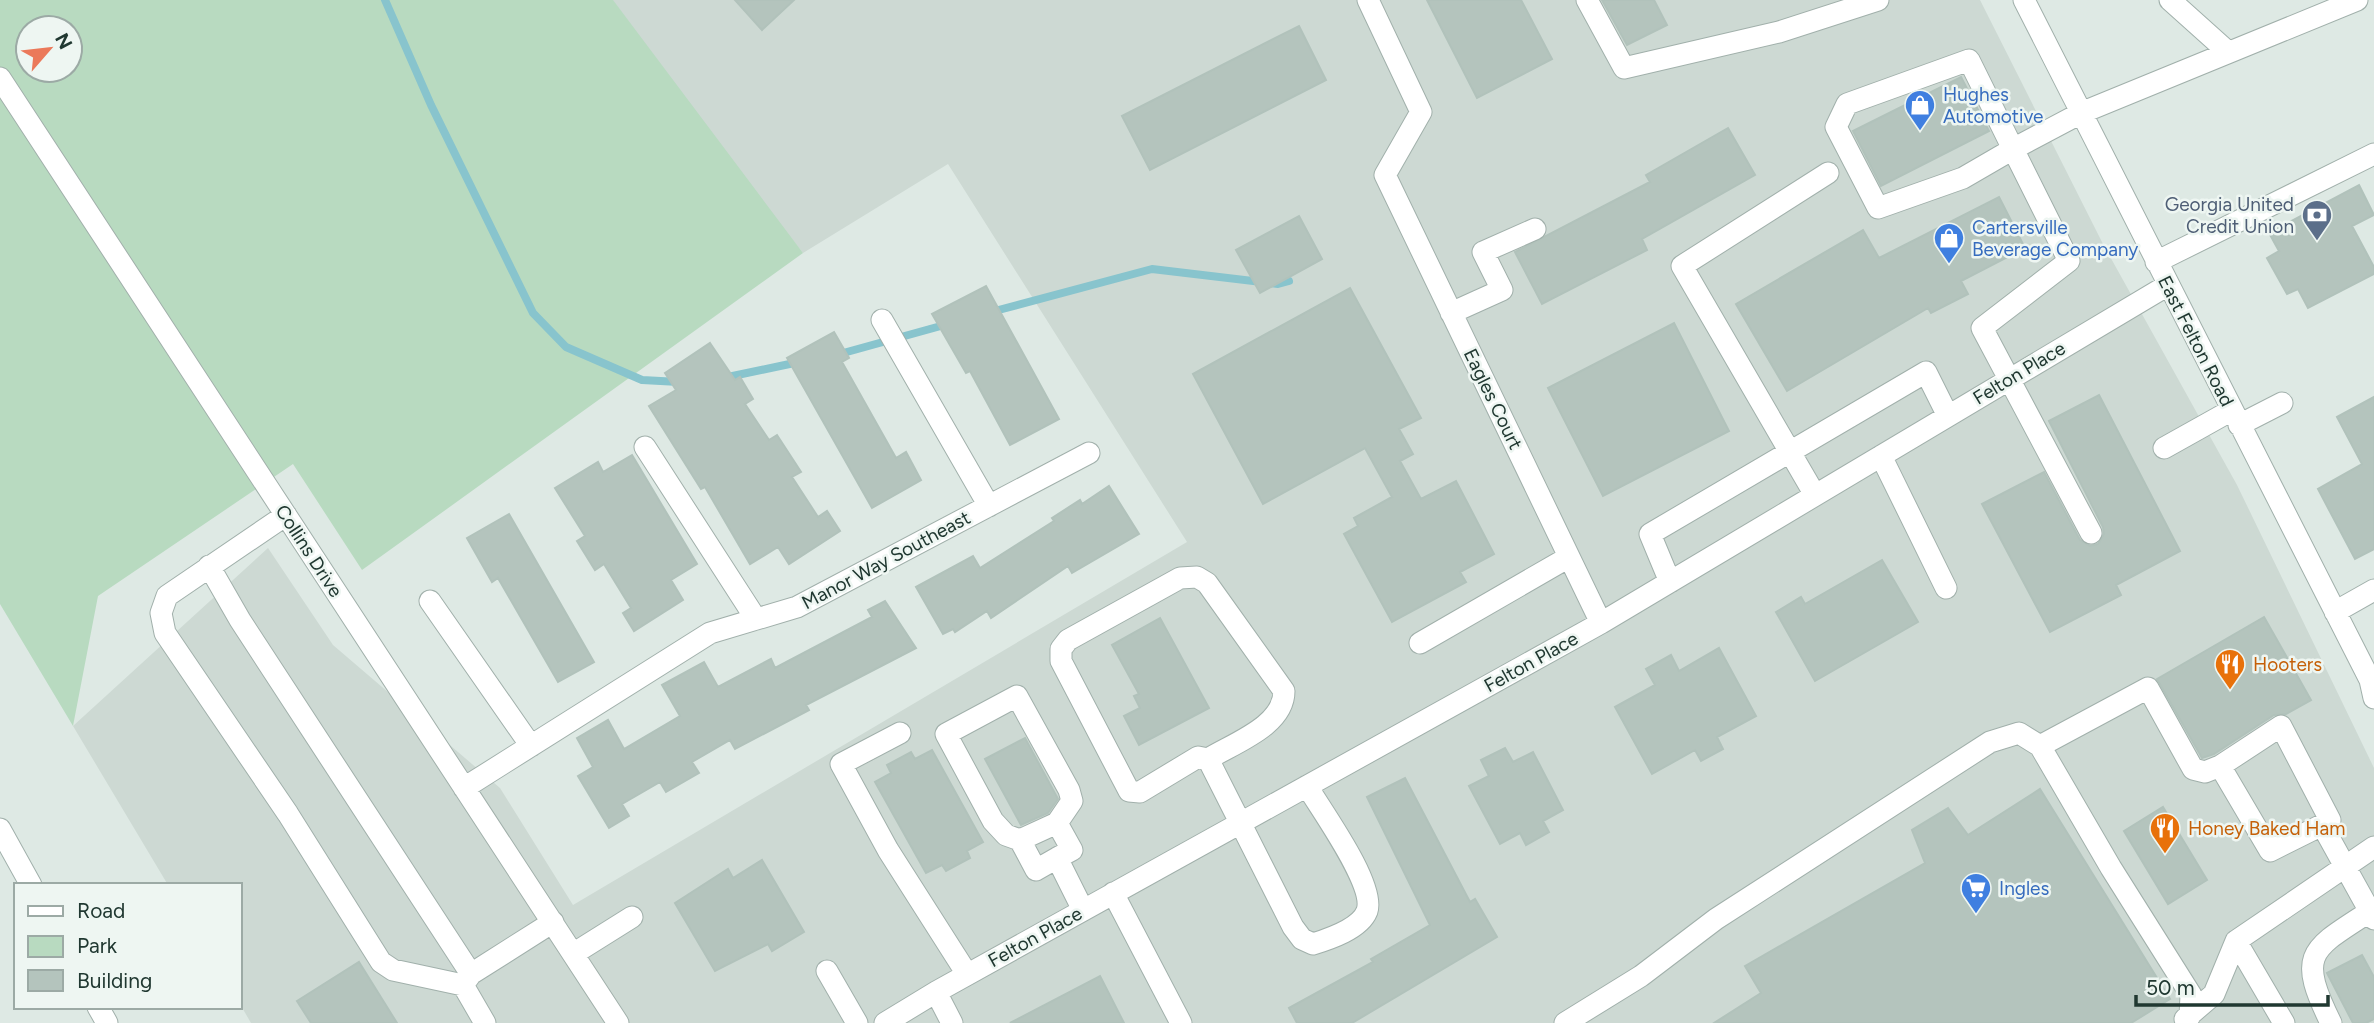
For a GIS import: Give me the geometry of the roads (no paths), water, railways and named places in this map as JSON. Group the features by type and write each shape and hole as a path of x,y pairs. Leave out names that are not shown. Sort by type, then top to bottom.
{"street":[{"name":"Eagles Court","path":"1368,0 1421,112 1385,175 1601,623"},
{"path":"1587,0 1624,68 1779,32 1878,0"},
{"name":"East Felton Road","path":"2024,0 2373,685"},
{"path":"2170,0 2228,52"},
{"path":"2091,533 1982,328 2068,261 2013,149 1969,60 1847,104 1836,127 1878,208 1963,178 2013,149 2081,113 2357,0"},
{"name":"Collins Drive","path":"0,78 618,1023"},
{"path":"2156,262 2374,154"},
{"path":"1815,495 1682,266 1828,173"},
{"path":"1451,313 1502,290 1483,252 1535,229"},
{"name":"Felton Place","path":"886,1023 968,974 1601,623 2168,285"},
{"path":"882,320 989,506"},
{"path":"1670,582 1650,534 1926,372 1948,416"},
{"path":"2164,448 2236,418 2282,403"},
{"path":"645,447 756,619"},
{"name":"Manor Way Southeast","path":"464,788 710,633 797,607 1089,453"},
{"path":"1881,456 1946,588"},
{"path":"286,515 167,596 161,613 165,633 175,651 204,689 288,814 381,962 393,970 467,979 552,922"},
{"path":"1420,643 1569,557"},
{"path":"209,566 240,620 467,979 485,1023"},
{"path":"1197,577 1207,583 1284,691 1284,706 1274,718 1208,759 1199,757 1140,792 1129,791 1061,661 1061,649 1068,640 1180,578 1197,577"},
{"path":"2335,612 2374,590"},
{"path":"430,601 531,746"},
{"path":"2040,746 2148,688 2193,769 2205,772 2220,766 2281,726 2330,820 2270,851 2220,766"},
{"path":"1020,840 1057,823 1072,801 1069,790 1017,696 946,734 993,821 1006,835 1020,840 1036,870 1072,850 1057,823"},
{"path":"900,733 841,764 888,850 968,974"},
{"path":"1565,1023 1640,976 1716,919 1990,742 2019,733 2040,746 2110,868 2191,995 2185,1020"},
{"path":"1208,759 1238,824 1302,939 1313,944 1331,939 1356,924 1367,911 1368,895 1360,876 1307,786"},
{"path":"2322,825 2372,915 2317,947 2312,962 2313,987 2331,1023"},
{"path":"3,841 30,883"},
{"path":"2185,1020 2214,994 2236,941 2374,848"},
{"path":"1057,858 1083,910"},
{"path":"1113,893 1181,1023"},
{"path":"573,954 632,918"},
{"path":"2236,941 2284,1023"},
{"path":"827,971 857,1023"},
{"path":"936,992 953,1023"}],"waterway":[{"path":"385,0 431,105 533,313 566,347 642,380 679,382"},
{"path":"991,312 1152,269 1278,284 1289,281"},
{"path":"836,355 948,324"},
{"path":"723,378 799,362"}],"place":[{"name":"Hughes Automotive","path":"1920,132"},
{"name":"Georgia United Credit Union","path":"2317,242"},
{"name":"Cartersville Beverage Company","path":"1949,265"},
{"name":"Hooters","path":"2230,691"},
{"name":"Honey Baked Ham","path":"2165,855"},
{"name":"Ingles","path":"1976,915"}]}
